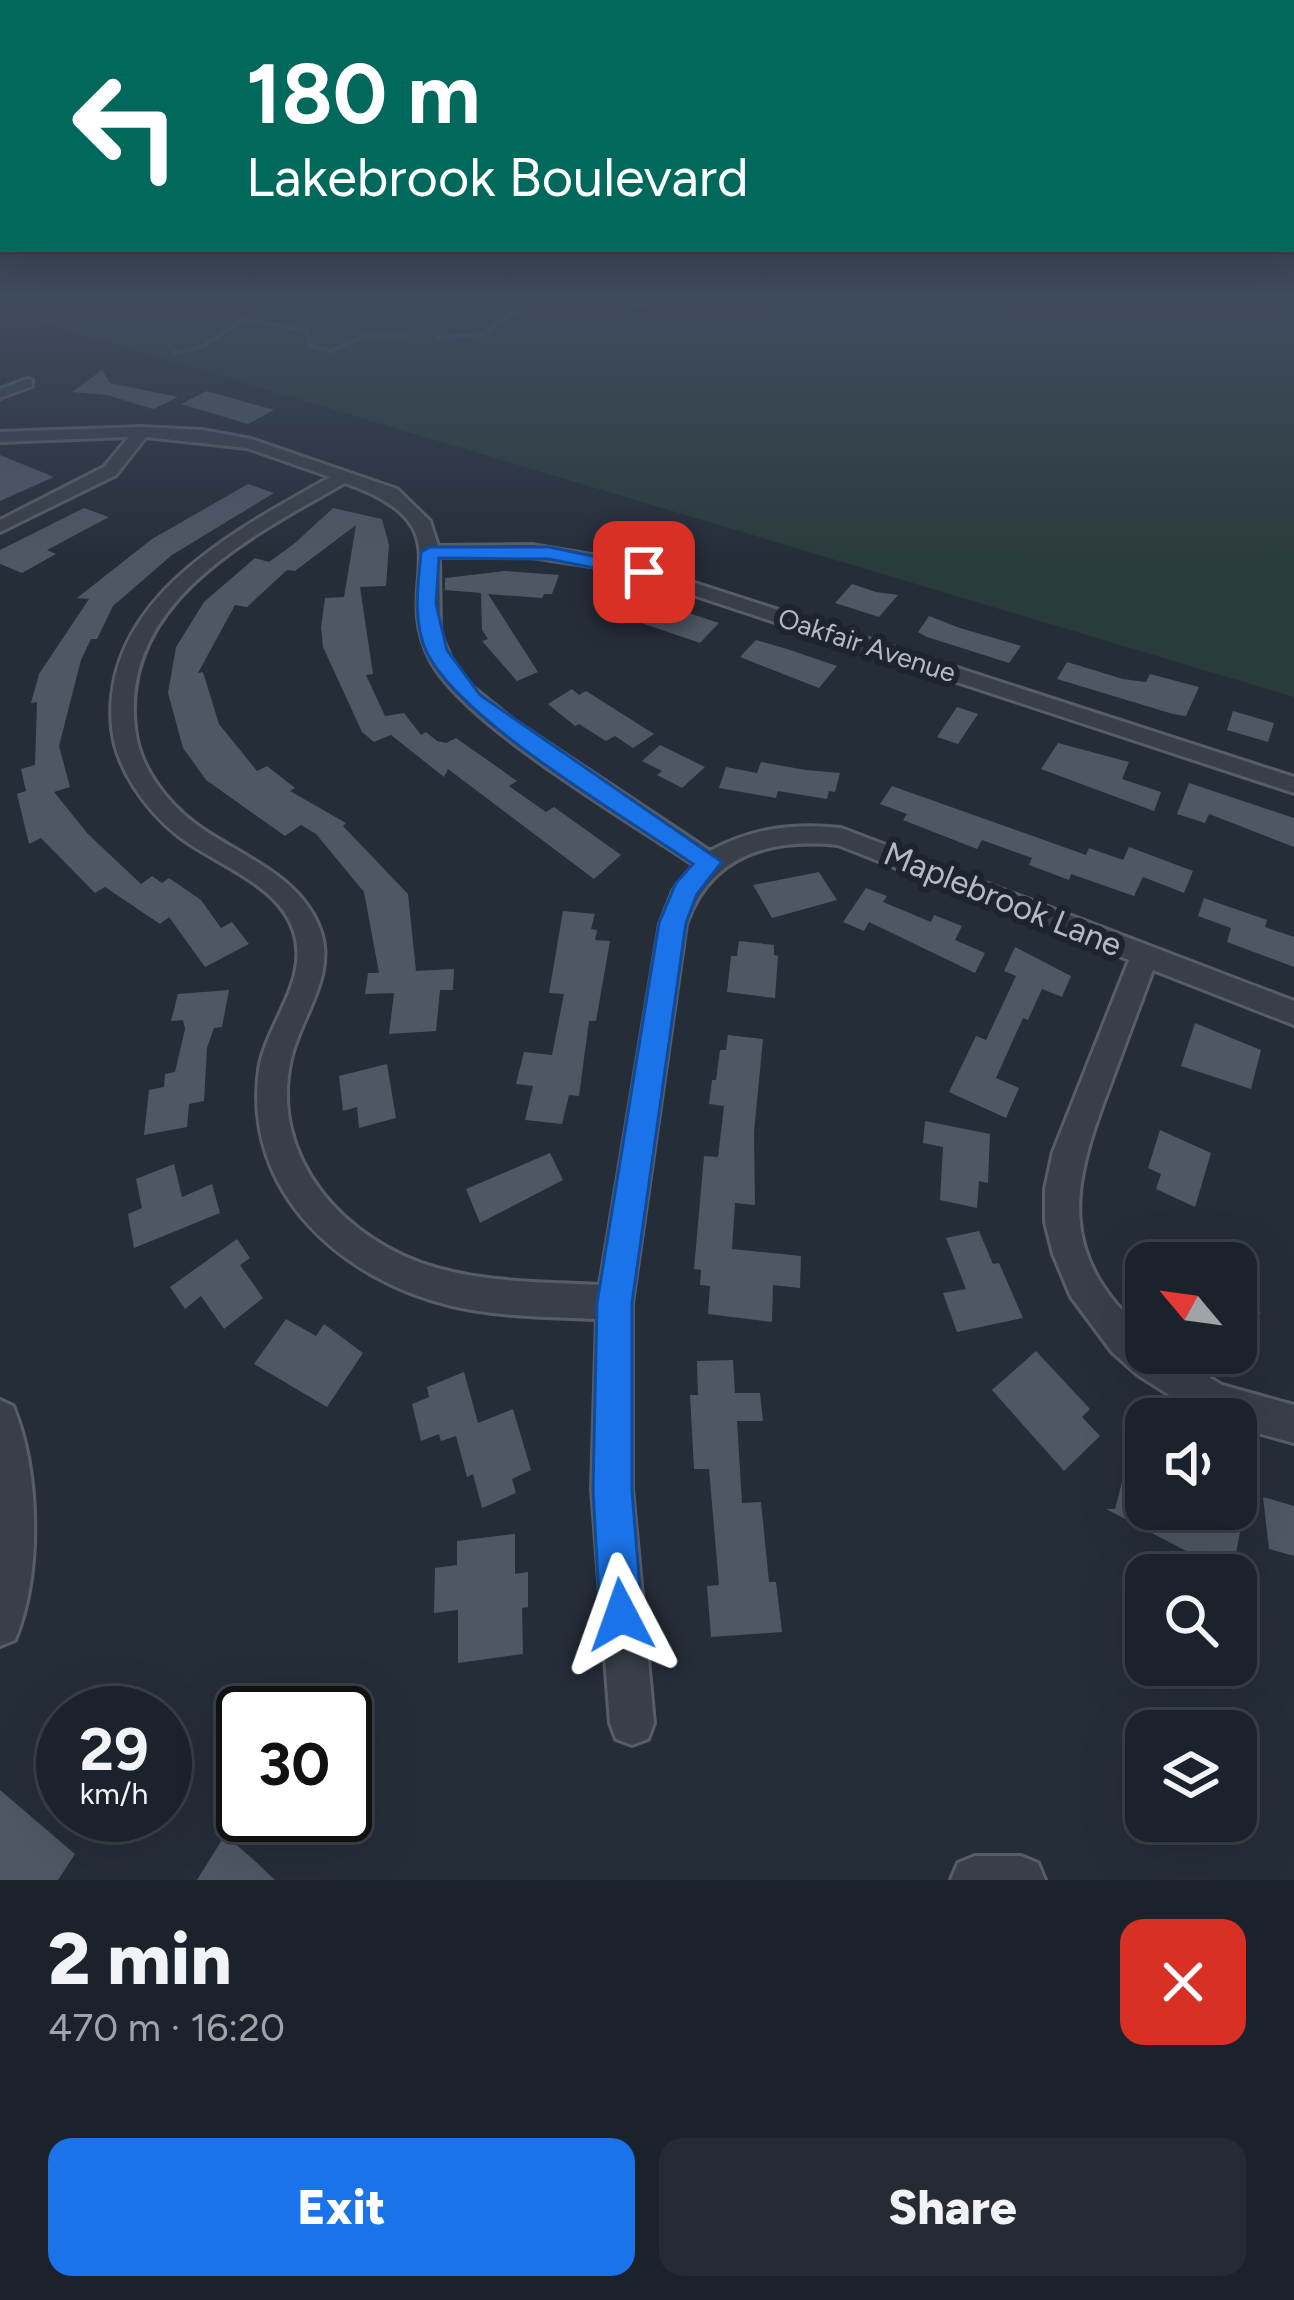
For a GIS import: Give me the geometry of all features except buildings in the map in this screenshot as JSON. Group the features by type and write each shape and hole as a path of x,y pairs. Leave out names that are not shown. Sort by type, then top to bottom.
{"street":[{"path":"0,527 110,470 142,432"},
{"path":"0,436 142,432 239,441 346,475 406,504 424,525 430,552 426,604 430,633 442,662 462,690 517,733 709,862 686,890 673,923 615,1303 612,1490 632,1723"},
{"path":"346,475 224,549 156,611 128,663 120,711 126,744 146,784 176,820 284,896 308,932 309,974 274,1068 273,1103 284,1165 316,1215 377,1262 436,1285 474,1293 615,1303"},
{"name":"Oakfair Avenue","path":"430,552 532,551 620,565 1294,785"},
{"name":"Maplebrook Lane","path":"709,862 762,838 798,832 841,837 1294,1013"},
{"path":"1145,955 1063,1176 1060,1211 1066,1244 1088,1292 1140,1353 1188,1388 1234,1408 1294,1424"},
{"path":"0,1419 16,1531 12,1583 0,1625"},
{"path":"975,1880 1022,1880"}],"shaded area":[{"path":"257,387 1294,387 1294,697"}],"route":[{"path":"621,1615 612,1490 615,1303 673,923 680,900 709,862 472,699 436,651 426,604 430,552 549,553 644,572"}]}
